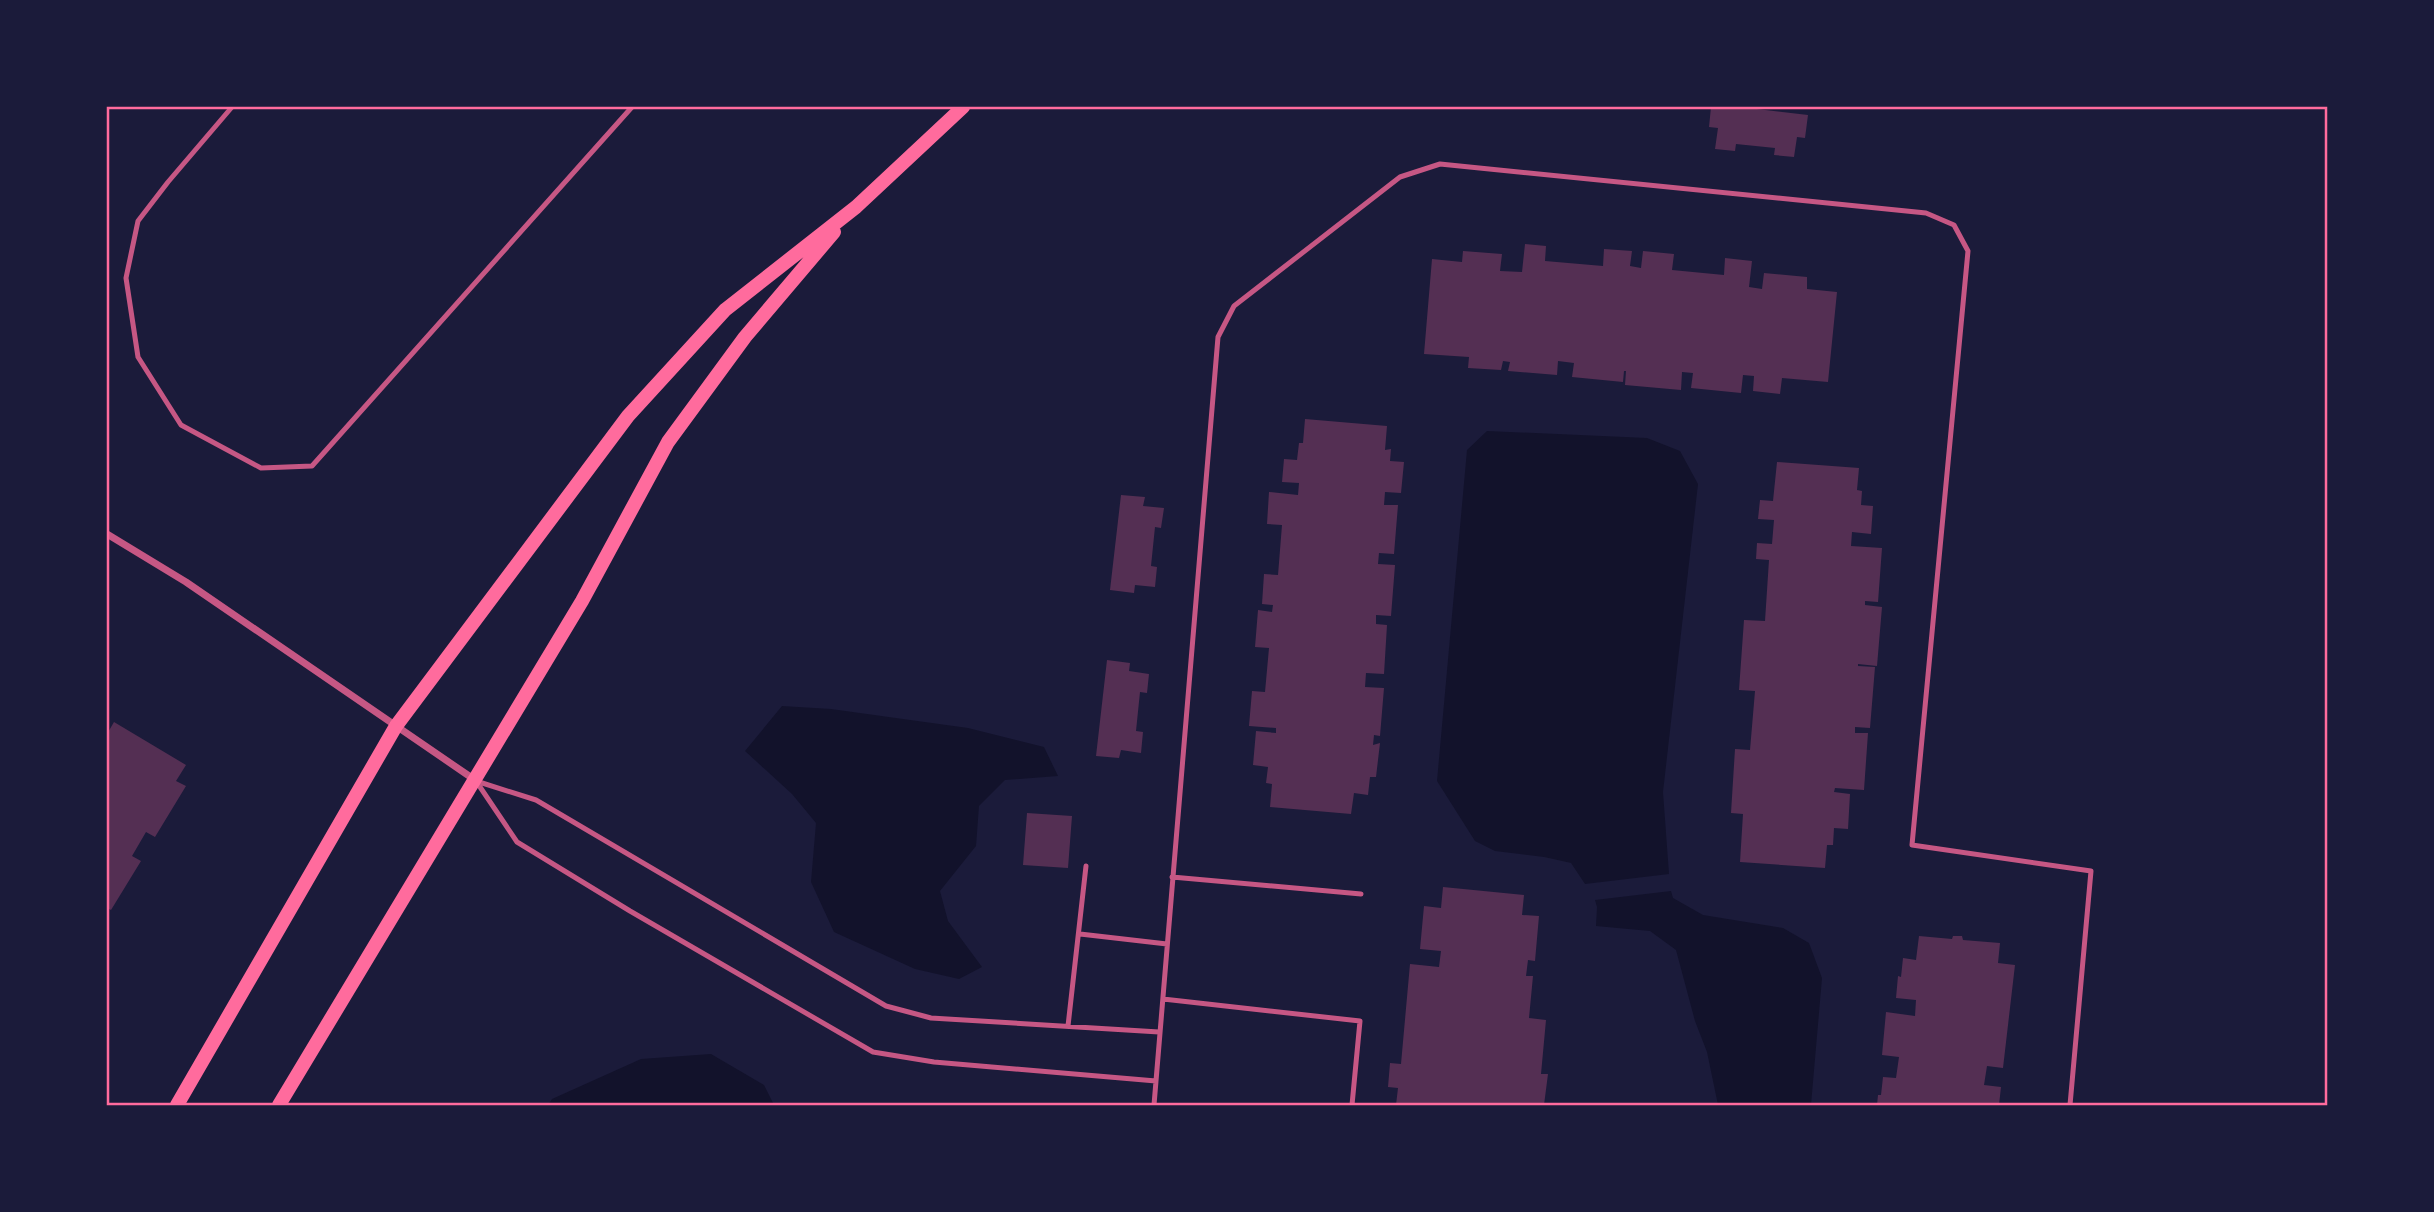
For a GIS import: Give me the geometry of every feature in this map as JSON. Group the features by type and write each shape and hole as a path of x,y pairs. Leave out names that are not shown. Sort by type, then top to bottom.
{"main road":[{"path":"177,1105 396,726 628,416 724,310 856,207 963,107"},
{"path":"279,1105 582,601 668,442 745,337 856,207"}],"street":[{"path":"107,534 186,582 476,781"}],"lane":[{"path":"232,107 138,221 126,278 138,357 181,425 261,468 312,466 632,107"},
{"path":"1154,1105 1218,337 1234,306 1400,177 1440,164 1926,213 1954,225 1968,251 1912,845 2091,871 2070,1105"},
{"path":"476,781 536,800 886,1006 931,1018 1159,1032"},
{"path":"476,781 517,842 873,1052 934,1062 1156,1081"},
{"path":"1069,1026 1086,866"},
{"path":"1172,877 1361,894"},
{"path":"1080,934 1167,944"},
{"path":"1163,999 1360,1021 1352,1105"}],"shaded area":[{"path":"1487,431 1647,438 1680,451 1698,484 1663,792 1669,874 1585,884 1571,863 1495,851 1475,841 1437,781 1467,450"},
{"path":"782,706 831,709 968,728 1044,747 1058,776 1005,780 979,806 976,846 940,891 948,921 982,967 959,979 915,969 834,932 811,882 816,823 792,794 745,751"},
{"path":"1671,891 1673,898 1703,915 1783,928 1809,943 1822,978 1811,1105 1718,1105 1707,1052 1695,1021 1676,950 1650,931 1596,926 1595,900"},
{"path":"711,1054 764,1085 774,1105 548,1105 552,1099 641,1059"}],"building":[{"path":"1711,107 1740,107 1808,115 1805,138 1797,137 1794,157 1774,155 1775,148 1736,144 1735,151 1715,149 1718,128 1709,127"},
{"path":"1525,244 1546,246 1545,261 1603,266 1604,249 1632,251 1630,266 1641,268 1643,251 1674,254 1672,270 1724,275 1725,258 1752,261 1749,287 1762,289 1764,273 1807,277 1807,289 1837,292 1828,382 1782,378 1780,394 1753,391 1754,376 1743,375 1741,393 1691,388 1693,373 1682,372 1681,390 1625,385 1626,371 1623,382 1572,377 1574,363 1558,361 1557,375 1508,371 1510,362 1503,361 1501,370 1468,368 1469,357 1424,354 1432,259 1462,262 1463,251 1502,254 1500,271 1522,272"},
{"path":"1305,419 1387,426 1385,450 1391,449 1390,461 1404,462 1401,493 1385,492 1384,505 1398,505 1394,554 1379,553 1378,564 1395,565 1391,616 1376,615 1376,624 1387,625 1384,674 1366,673 1365,687 1384,688 1380,736 1374,735 1373,745 1380,743 1376,777 1370,777 1368,795 1354,793 1351,814 1270,807 1272,784 1266,783 1268,767 1253,765 1256,731 1276,733 1276,728 1249,726 1252,691 1265,692 1269,648 1255,647 1258,610 1272,612 1273,605 1262,604 1264,574 1278,575 1282,525 1267,524 1269,492 1298,495 1299,483 1282,482 1284,459 1297,460 1299,443 1303,443"},
{"path":"1777,462 1859,468 1857,490 1862,491 1861,505 1873,506 1871,534 1852,532 1851,546 1882,548 1878,602 1865,601 1865,605 1882,607 1877,666 1858,664 1875,667 1870,728 1855,727 1855,733 1868,733 1864,790 1835,788 1834,792 1850,794 1848,829 1834,828 1833,845 1827,845 1825,868 1740,862 1743,814 1731,813 1735,749 1750,750 1755,691 1739,690 1744,620 1765,621 1769,560 1756,559 1757,543 1772,544 1774,520 1758,519 1760,500 1773,501"},
{"path":"1121,495 1145,497 1143,506 1164,508 1161,528 1155,527 1151,566 1157,567 1155,587 1135,585 1134,593 1110,590"},
{"path":"1107,660 1130,663 1129,671 1149,674 1147,693 1140,692 1136,731 1143,732 1141,753 1121,750 1119,758 1096,756"},
{"path":"114,722 186,765 176,781 186,786 155,837 146,832 132,856 141,861 111,910 107,908 107,734"},
{"path":"1027,813 1072,816 1068,868 1023,865"},
{"path":"1443,887 1524,895 1522,915 1539,916 1535,961 1528,960 1526,976 1533,976 1529,1018 1546,1020 1541,1074 1548,1074 1544,1105 1396,1105 1398,1088 1388,1087 1390,1063 1401,1064 1410,964 1439,967 1441,951 1420,949 1424,906 1441,908"},
{"path":"1919,936 1952,939 1953,936 1962,936 1963,940 2000,943 1998,963 2015,965 2003,1068 1987,1066 1984,1085 2001,1087 1999,1105 1877,1105 1883,1077 1896,1078 1899,1057 1882,1055 1886,1012 1915,1016 1916,1000 1896,998 1903,958 1916,960"}]}
